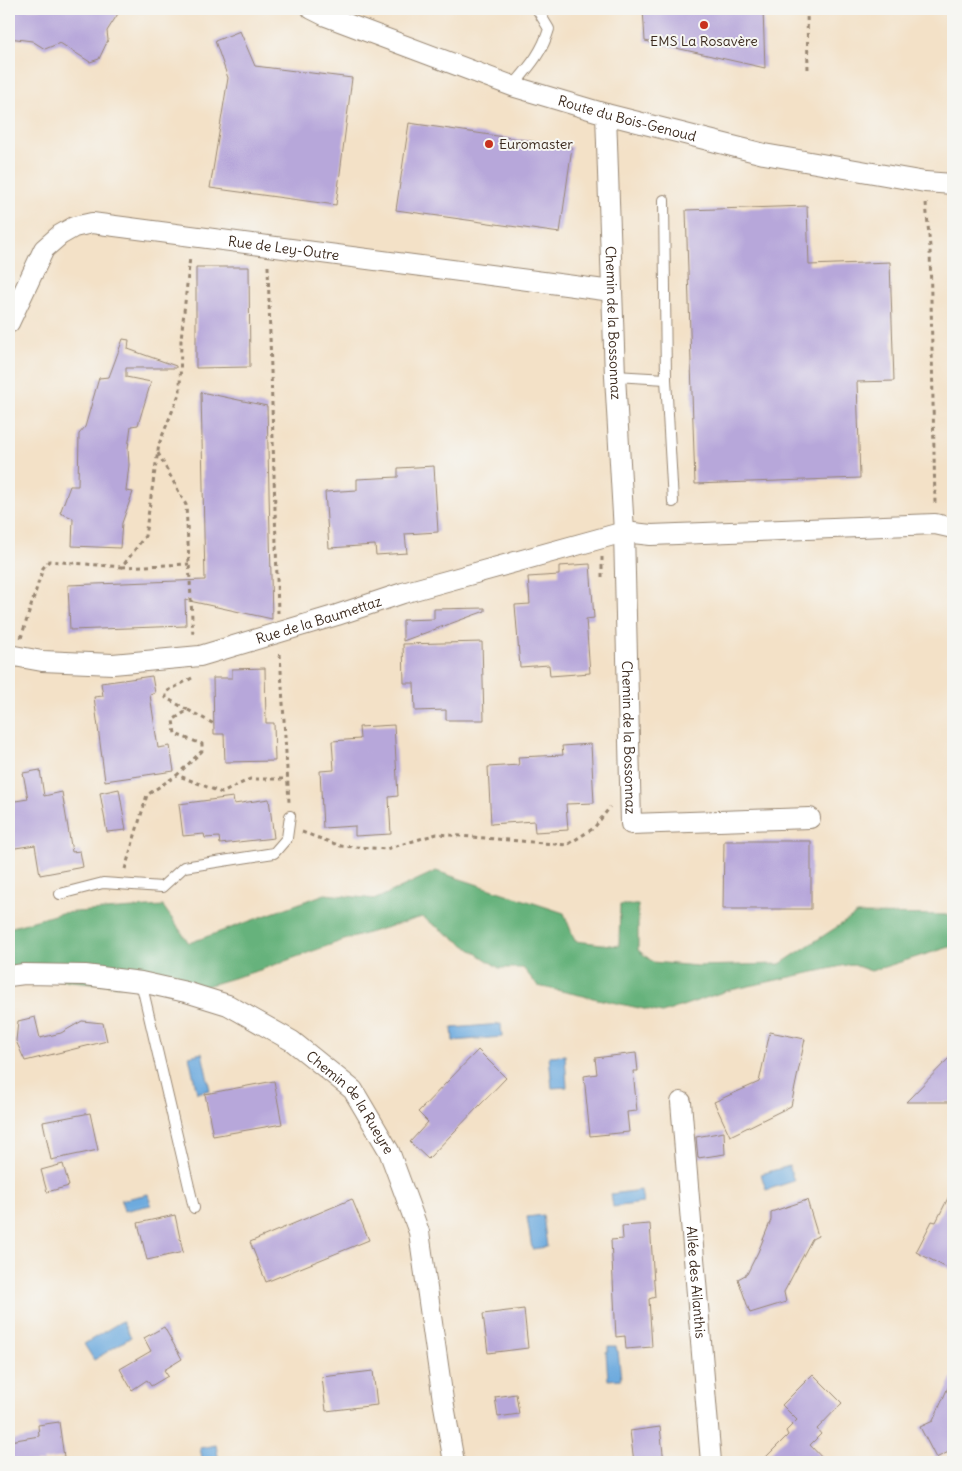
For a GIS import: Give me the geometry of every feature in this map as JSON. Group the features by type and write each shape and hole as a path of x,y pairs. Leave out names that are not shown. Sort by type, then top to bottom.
{"street":[{"name":"Route du Bois-Genoud","path":"312,9 513,86 606,114 764,154 924,182 953,184"},
{"name":"Chemin de la Bossonnaz","path":"606,114 612,291 624,532 631,824 810,818"},
{"name":"Rue de Ley-Outre","path":"9,323 44,249 60,235 74,227 92,223 612,291"},
{"path":"624,532 651,535 944,526"},
{"name":"Rue de la Baumettaz","path":"12,656 42,661 113,664 194,656 278,633 403,593 624,532"},
{"name":"Chemin de la Rueyre","path":"9,976 24,974 85,974 141,982 186,992 228,1005 292,1041 353,1090 389,1151 419,1232 443,1400 454,1462"},
{"name":"Allée des Ailanthis","path":"681,1102 711,1462"}],"lane":[{"path":"513,86 533,62 544,44 549,29 538,9"},
{"path":"664,200 666,379 672,502"},
{"path":"616,376 666,379"},
{"path":"60,894 103,883 162,887 184,867 274,853 286,838 290,816"},
{"path":"141,982 194,1208"}],"path":[{"path":"807,9 808,71"},
{"path":"924,182 930,247 944,526"},
{"path":"122,567 145,536 159,444 180,392 180,340 192,236"},
{"path":"268,246 278,633 290,816 300,831 342,846 386,849 437,834 567,845 594,828 612,804"},
{"path":"157,453 186,505 194,656 199,674 166,692 166,698 214,724"},
{"path":"601,539 603,588"},
{"path":"12,656 42,568 49,561 122,567 189,564"},
{"path":"122,884 147,795 177,775 202,751 202,744 175,734 173,720 188,710"},
{"path":"177,775 222,793 250,780 287,779"}],"green space":[{"path":"436,871 564,913 575,941 619,946 620,905 638,905 638,950 653,962 697,966 780,964 857,914 953,915 953,946 871,971 851,964 726,991 662,1013 538,986 523,968 499,968 422,917 341,941 260,970 186,992 9,975 9,928 61,913 163,906 189,943 325,894 376,899"}],"water":[{"path":"501,1024 502,1037 453,1041 452,1028"},
{"path":"202,1053 210,1090 197,1093 189,1056"},
{"path":"565,1055 567,1087 552,1088 549,1056"},
{"path":"789,1166 794,1181 766,1190 761,1174"},
{"path":"641,1190 643,1203 613,1207 611,1194"},
{"path":"148,1194 151,1205 124,1211 121,1200"},
{"path":"543,1215 547,1247 532,1249 527,1217"},
{"path":"122,1321 131,1337 94,1360 84,1344"},
{"path":"608,1346 616,1346 618,1351 621,1379 608,1380 606,1352 608,1351"},
{"path":"216,1445 219,1462 203,1462 200,1448"}],"building":[{"path":"9,9 121,9 107,31 108,40 99,59 90,62 60,43 45,49 32,41 9,38"},
{"name":"EMS La Rosavère","path":"643,9 763,9 765,68 645,41"},
{"path":"240,31 255,66 352,78 336,205 210,188 228,78 215,41"},
{"path":"409,123 572,147 560,233 396,210"},
{"path":"807,206 809,265 890,262 894,381 857,382 860,478 695,484 686,210"},
{"path":"196,267 249,267 250,367 196,368"},
{"path":"123,339 129,340 128,349 176,366 176,368 126,368 126,377 151,382 138,425 131,426 126,491 133,492 122,523 120,548 72,546 73,518 60,513 70,486 78,486 79,434 85,427 99,378 109,377"},
{"path":"201,392 267,406 272,619 185,600 186,626 70,630 68,585 205,580"},
{"path":"434,466 438,532 405,534 407,553 376,555 375,545 329,548 325,492 357,490 357,479 398,477 398,468"},
{"path":"590,564 594,618 586,619 590,673 550,676 549,665 520,667 515,605 530,604 528,577 559,575 559,566"},
{"path":"485,608 485,611 403,641 403,620 434,619 434,609"},
{"path":"482,642 484,720 446,720 446,710 415,711 414,683 404,683 403,644"},
{"path":"265,668 266,723 274,723 275,761 225,762 224,734 214,734 213,678 232,678 232,669"},
{"path":"152,676 155,693 150,695 158,748 170,746 174,771 105,781 94,697 103,696 101,683"},
{"path":"394,725 398,796 389,797 391,834 355,836 355,826 323,828 320,771 334,770 332,741 360,739 359,727"},
{"path":"591,744 594,803 566,804 568,830 535,832 534,821 491,824 488,767 519,765 518,757 563,755 562,746"},
{"path":"40,770 44,796 62,792 72,852 80,851 83,867 40,875 35,845 9,849 9,802 28,799 23,773"},
{"path":"119,789 126,830 107,832 100,793"},
{"path":"233,797 234,804 269,799 274,838 220,844 219,837 205,838 204,834 183,836 179,804"},
{"path":"724,841 811,841 811,909 723,909"},
{"path":"35,1017 40,1038 61,1033 82,1021 103,1023 107,1041 25,1061 16,1041 18,1021"},
{"path":"770,1032 805,1039 791,1106 730,1136 714,1102 759,1082"},
{"path":"478,1050 506,1078 428,1159 410,1142 428,1122 418,1112"},
{"path":"636,1053 638,1071 633,1071 637,1111 627,1112 629,1132 590,1136 584,1076 597,1074 595,1058"},
{"path":"953,1054 953,1102 906,1102"},
{"path":"274,1081 282,1124 213,1136 205,1094"},
{"path":"90,1113 98,1150 51,1160 43,1122"},
{"path":"724,1132 725,1154 698,1158 696,1137"},
{"path":"63,1164 69,1186 47,1192 41,1170"},
{"path":"953,1188 953,1271 916,1252 932,1221 936,1222"},
{"path":"352,1199 369,1240 266,1282 250,1242"},
{"path":"807,1200 818,1236 812,1239 784,1292 786,1302 750,1313 738,1279 747,1274 758,1252 771,1220 771,1212"},
{"path":"175,1215 183,1252 147,1260 138,1223"},
{"path":"650,1224 655,1297 649,1299 652,1347 626,1349 625,1336 616,1337 611,1240 623,1239 622,1226"},
{"path":"524,1309 528,1348 488,1353 483,1314"},
{"path":"164,1327 182,1359 164,1370 168,1376 151,1386 147,1380 132,1390 120,1369 151,1351 144,1338"},
{"path":"373,1371 377,1405 326,1411 322,1377"},
{"path":"813,1374 842,1403 817,1429 821,1434 810,1445 826,1462 761,1462 788,1435 786,1431 797,1420 782,1405"},
{"path":"953,1376 953,1450 936,1458 920,1427 933,1421"},
{"path":"516,1394 519,1414 498,1417 495,1397"},
{"path":"59,1422 64,1457 43,1460 43,1462 13,1462 10,1441 39,1436 38,1425"},
{"path":"660,1427 664,1462 634,1462 630,1431"}],"place":[{"name":"EMS La Rosavère","path":"704,25"},
{"name":"Euromaster","path":"489,144"}]}
